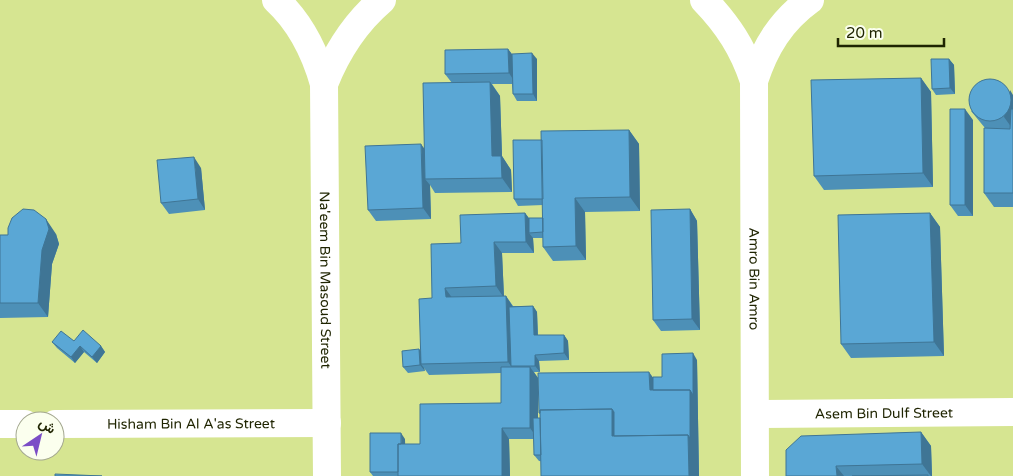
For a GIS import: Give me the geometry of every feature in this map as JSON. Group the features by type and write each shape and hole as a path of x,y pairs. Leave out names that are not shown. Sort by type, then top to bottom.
{"street":[{"name":"Na'eem Bin Masoud Street","path":"276,0 298,24 309,43 324,84 327,476"},
{"name":"Na'eem Bin Masoud Street","path":"324,84 343,44 356,26 382,0"},
{"name":"Amro Bin Amro","path":"704,0 735,37 746,58 754,81 755,476"},
{"name":"Amro Bin Amro","path":"754,81 770,42 783,24 810,0"},
{"name":"Asem Bin Dulf Street","path":"755,414 1013,412"},
{"name":"Hisham Bin Al A'as Street","path":"65,424 327,423"},
{"path":"0,424 15,424"}],"building":[{"path":"508,49 509,73 445,74 445,50"},
{"path":"532,53 533,94 513,94 512,54"},
{"path":"931,59 949,59 950,88 932,89"},
{"path":"921,78 923,173 814,176 811,80"},
{"path":"994,79 1002,82 1008,88 1011,100 1008,112 1002,118 986,121 978,118 972,112 969,96 972,88 978,82"},
{"path":"490,82 492,156 501,156 502,178 425,179 423,83"},
{"path":"950,109 965,109 965,205 950,205"},
{"path":"1011,109 1013,109 1013,193 984,193 984,128 1010,129"},
{"path":"629,130 630,197 575,198 576,246 543,247 541,131"},
{"path":"513,140 542,140 543,199 514,199"},
{"path":"421,144 423,208 368,210 365,146"},
{"path":"194,157 198,199 161,203 157,160"},
{"path":"23,209 34,210 46,219 49,229 42,250 38,303 0,303 0,235 8,235 8,228 12,218"},
{"path":"690,209 692,319 653,320 651,210"},
{"path":"525,213 526,242 494,242 496,286 445,288 446,297 506,296 508,362 421,364 419,299 432,298 431,244 461,243 460,215"},
{"path":"930,213 934,342 841,344 838,215"},
{"path":"529,218 543,218 543,232 529,233"},
{"path":"533,306 534,335 564,335 564,353 535,355 535,366 511,366 509,307"},
{"path":"83,330 101,346 92,357 80,346 71,357 52,342 61,331 74,341"},
{"path":"419,349 420,365 403,367 402,351"},
{"path":"693,353 693,395 690,390 653,390 653,377 662,377 662,354"},
{"path":"501,367 530,367 530,428 502,428 502,476 398,476 398,444 420,444 420,404 501,403"},
{"path":"649,372 650,390 690,390 690,438 688,435 614,436 614,412 612,409 540,410 539,413 538,373"},
{"path":"612,409 612,436 688,435 689,476 541,476 540,410"},
{"path":"533,418 540,418 541,455 534,455"},
{"path":"921,432 922,464 836,466 837,476 786,476 786,450 801,436"},
{"path":"370,433 401,433 401,444 398,444 398,472 370,472"},
{"path":"55,474 102,476 55,476"},
{"path":"928,475 928,476 852,476"}]}
